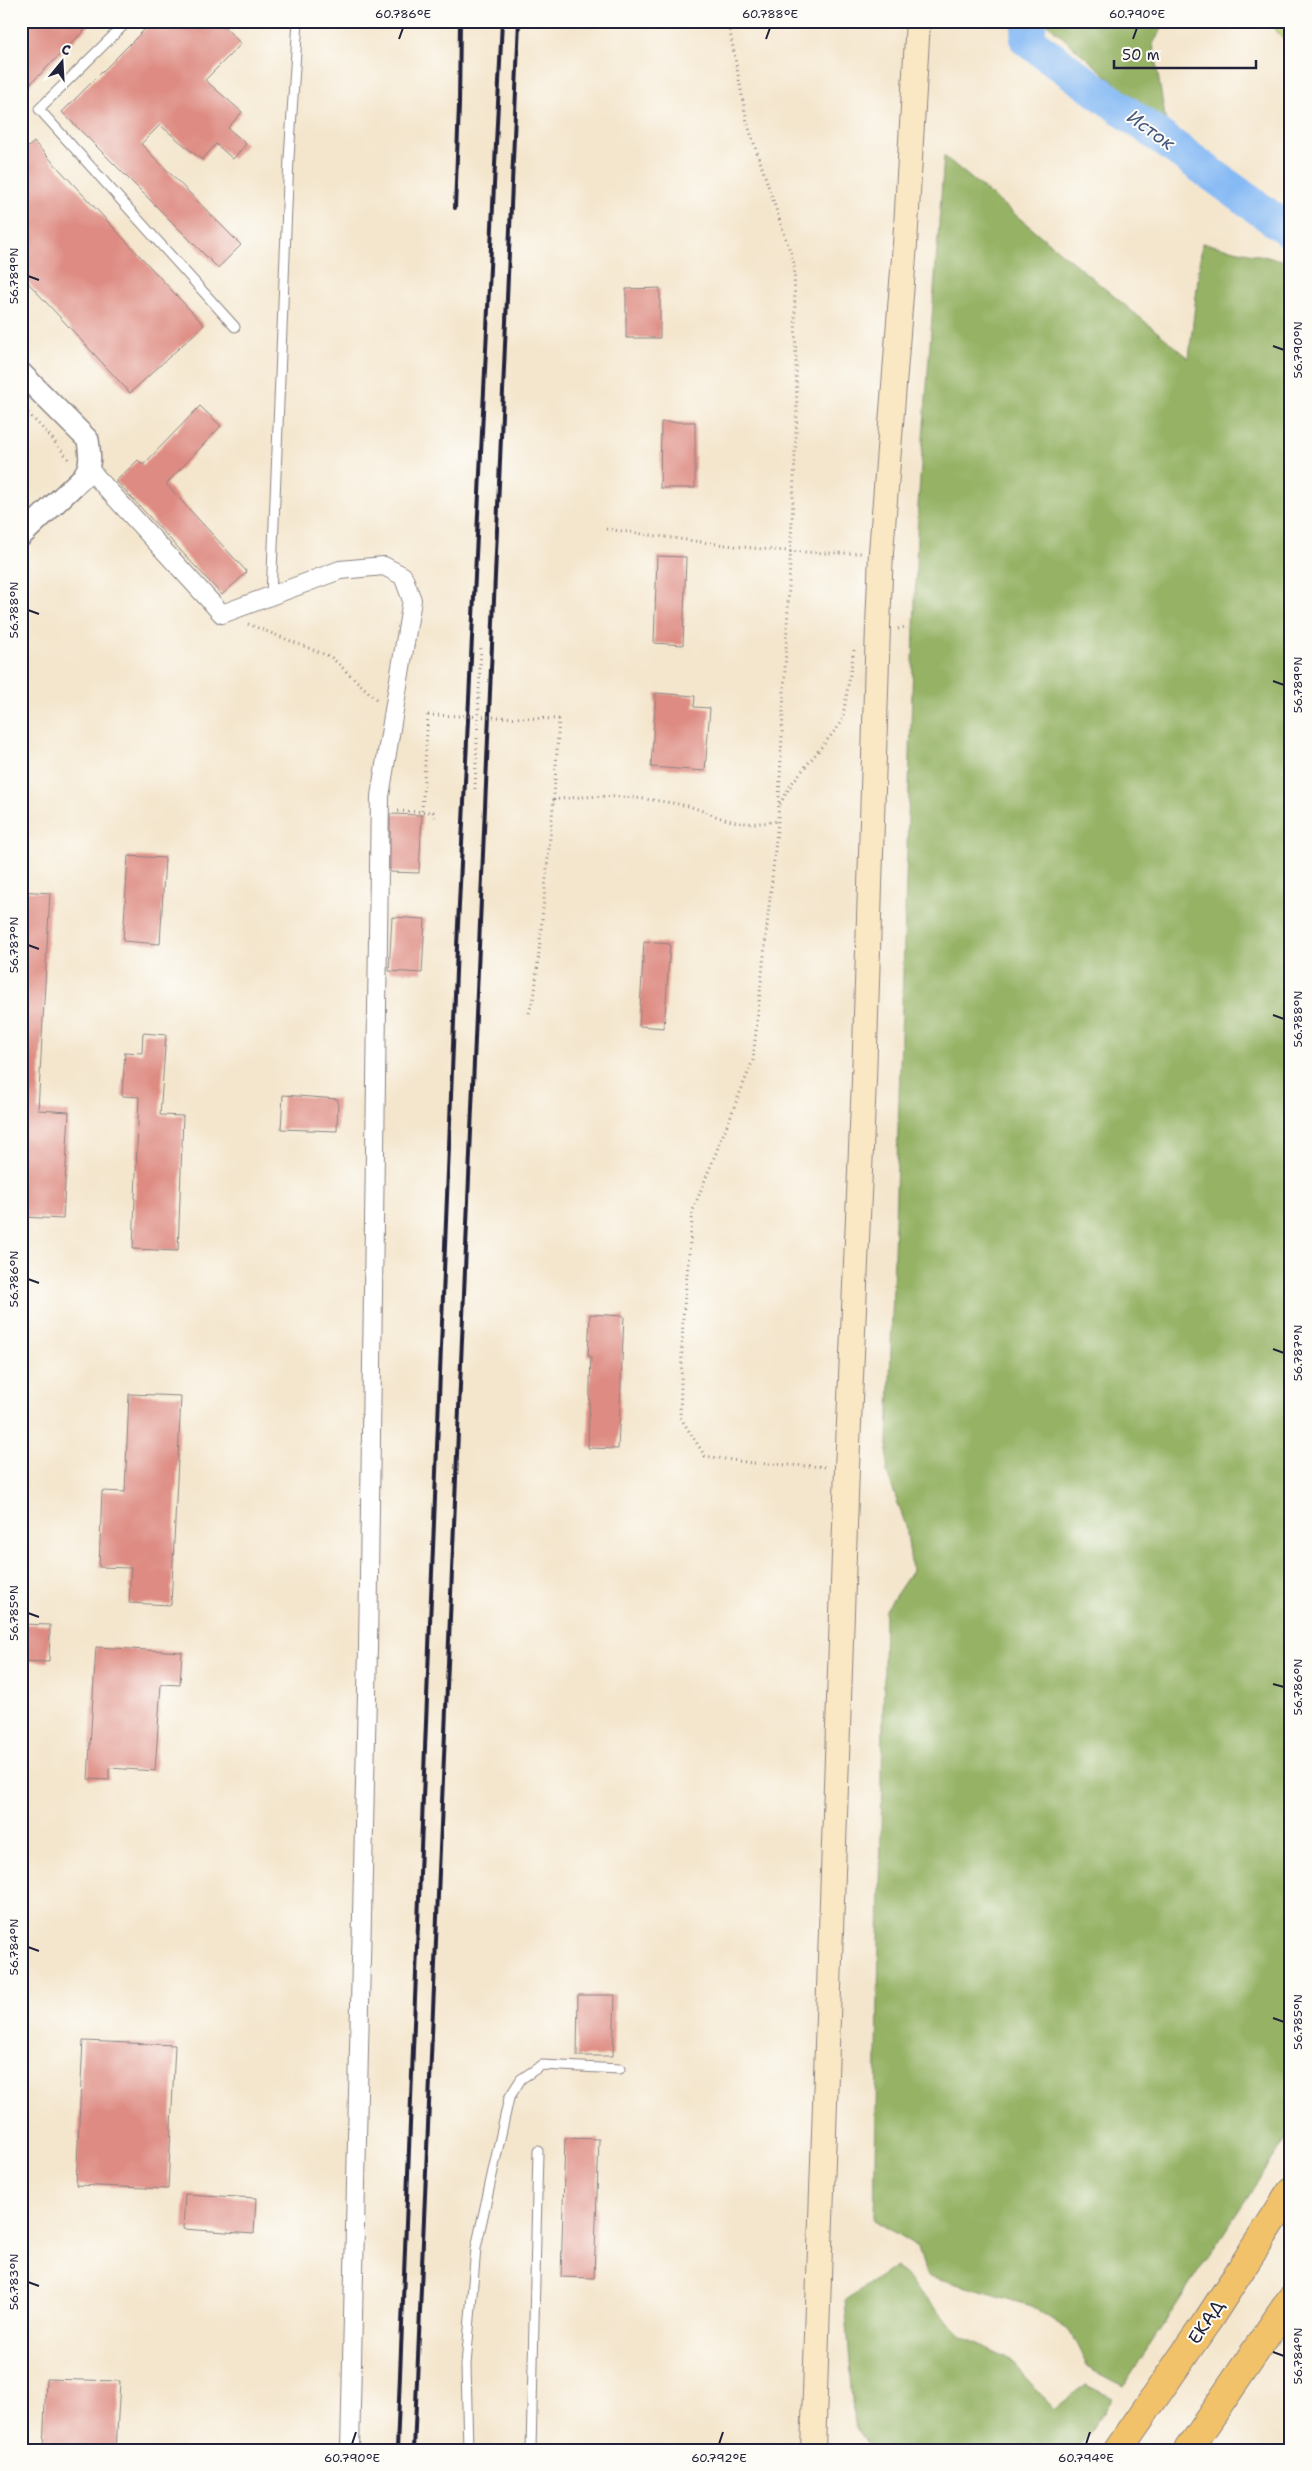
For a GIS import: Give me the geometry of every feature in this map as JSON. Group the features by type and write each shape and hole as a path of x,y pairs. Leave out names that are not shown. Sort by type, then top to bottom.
{"highway":[{"name":"ЕКАД","path":"1118,2450 1208,2320 1291,2192"},
{"path":"1188,2450 1291,2299"}],"main road":[{"path":"813,2450 847,1468 864,1080 877,644 881,552 892,444 906,244 918,21"}],"street":[{"path":"21,373 88,440 86,473 21,536"},
{"path":"86,473 222,614 340,570 384,566 403,576 412,600 380,810 368,1648 350,2450"}],"lane":[{"path":"128,21 39,109 235,327"},
{"path":"271,596 289,158 298,21"},
{"path":"468,2450 466,2365 476,2248 509,2098 521,2079 542,2066 620,2069"},
{"path":"531,2450 538,2150"}],"path":[{"path":"728,21 747,122 794,263 797,413 778,821 753,1060 693,1210 683,1318 680,1417 705,1456 752,1462 847,1468"},
{"path":"21,406 86,473"},
{"path":"606,529 792,552 822,554 881,552"},
{"path":"222,614 331,657 393,715"},
{"path":"779,804 792,783 842,722 856,642 899,646 898,630 905,627"},
{"path":"475,789 481,645"},
{"path":"422,811 428,716 559,719 554,798 535,992 529,1013"},
{"path":"554,798 582,796 639,798 690,807 733,822 760,823 778,821"},
{"path":"380,810 433,812 435,817"}],"green space":[{"path":"1044,21 1166,21 1153,44 1167,129"},
{"path":"1269,21 1291,21 1291,49"},
{"path":"944,156 1189,358 1202,243 1291,262 1291,2131 1123,2386 1088,2368 1070,2331 1031,2306 926,2275 918,2247 874,2220 885,1611 912,1571 906,1526 887,1473 918,506"},
{"path":"896,2266 963,2337 1008,2358 1054,2409 1086,2385 1113,2398 1077,2450 872,2450 855,2426 845,2300"}],"building":[{"path":"21,21 94,21 21,93"},
{"path":"153,21 219,21 241,44 205,80 242,112 228,128 246,144 233,159 216,144 202,160 160,125 141,144 241,245 218,268 62,112"},
{"path":"34,142 204,325 130,393 21,275 21,153"},
{"path":"660,288 660,338 626,338 626,289"},
{"path":"200,406 221,426 166,484 247,572 222,595 116,481 138,460 143,465"},
{"path":"661,422 695,422 695,488 660,488"},
{"path":"657,556 686,557 683,645 654,643"},
{"path":"656,693 695,696 694,707 710,708 705,771 651,767"},
{"path":"390,814 422,815 419,873 390,872"},
{"path":"128,856 165,858 160,944 123,941"},
{"path":"21,891 50,893 38,1110 69,1112 63,1219 21,1217"},
{"path":"392,917 425,919 422,973 389,971"},
{"path":"644,942 670,944 664,1028 639,1026"},
{"path":"143,1033 166,1035 160,1115 183,1116 178,1251 133,1249 139,1097 122,1096 125,1052 142,1053"},
{"path":"283,1095 338,1099 337,1131 281,1129"},
{"path":"590,1314 624,1316 618,1449 588,1448 591,1356 588,1356"},
{"path":"129,1394 181,1396 171,1605 129,1603 131,1568 99,1567 102,1491 125,1492"},
{"path":"21,1624 50,1625 49,1662 21,1661"},
{"path":"96,1647 182,1652 180,1685 161,1684 155,1771 109,1768 109,1780 88,1779"},
{"path":"578,1995 615,1995 613,2056 577,2056"},
{"path":"83,2041 175,2045 168,2189 76,2185"},
{"path":"565,2138 599,2139 594,2278 561,2277"},
{"path":"185,2194 256,2198 254,2234 183,2229"},
{"path":"46,2379 120,2381 116,2450 43,2450"}],"waterway":[{"name":"Исток","path":"1030,21 1027,40 1291,232"}],"railway":[{"path":"455,208 460,21"},
{"path":"397,2450 457,946 502,21"},
{"path":"414,2450 519,21"}]}
